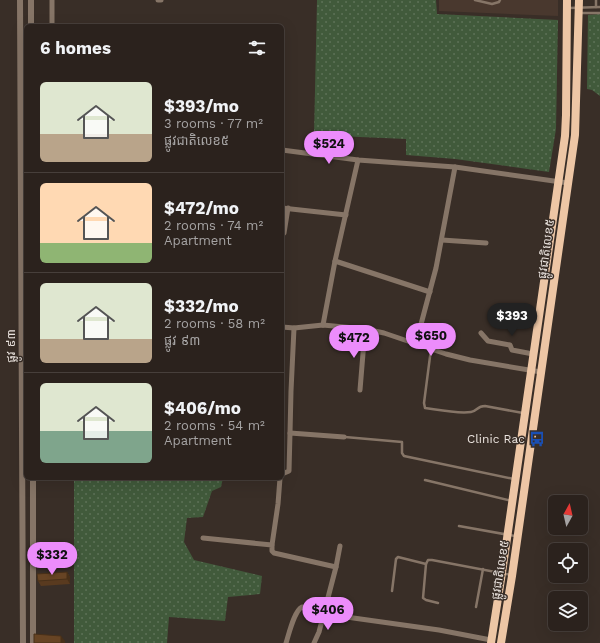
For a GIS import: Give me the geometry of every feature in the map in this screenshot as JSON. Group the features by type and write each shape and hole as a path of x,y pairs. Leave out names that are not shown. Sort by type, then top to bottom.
{"highway":[{"name":"ផ្លូវជាតិលេខ៥","path":"491,642 513,501 565,136 567,4"},
{"name":"ផ្លូវជាតិលេខ៥","path":"501,643 518,537 575,135 579,7"}],"street":[{"name":"ផ្លូវ ៩៣","path":"20,0 23,643"},
{"path":"31,0 31,24"},
{"path":"52,0 52,24"},
{"path":"284,150 358,160 455,167 568,183"},
{"path":"323,325 335,261 358,160"},
{"path":"416,343 442,240 455,167"},
{"path":"284,208 346,215"},
{"path":"284,233 288,208"},
{"path":"442,240 486,243"},
{"path":"335,261 430,292"},
{"path":"284,327 294,328 323,325 365,329 384,333 446,354 470,360 541,372"},
{"path":"284,473 289,471 294,328"},
{"path":"360,390 365,329"},
{"path":"481,333 488,341 510,346 512,350 515,351 533,354"},
{"path":"290,434 344,437"},
{"path":"33,480 33,643"},
{"path":"280,480 272,551 274,553 336,566"},
{"path":"203,538 272,545"},
{"path":"314,643 319,632 340,546"},
{"path":"286,643 293,622 300,608 439,630 491,642"}],"lane":[{"path":"475,0 492,4 499,2 500,0"},
{"path":"579,7 598,7 596,0"},
{"path":"567,4 600,13"},
{"path":"431,348 424,403 425,408 472,412 480,406 485,406 525,413"},
{"path":"344,437 402,442 402,453 404,456 516,479"},
{"path":"425,480 513,501"},
{"path":"459,526 518,537"},
{"path":"392,591 396,559 398,557 426,564"},
{"path":"438,603 423,598 426,564 428,560 483,569 512,576"},
{"path":"476,608 483,569"}],"shaded area":[{"path":"439,0 558,0 558,16 439,11"}],"green space":[{"path":"317,0 436,0 437,14 558,20 556,129 549,172 455,159 406,155 406,139 314,135"},
{"path":"600,14 600,96 592,90 587,89 588,15"},
{"path":"74,480 223,480 221,487 212,491 203,517 187,518 184,542 194,560 262,576 260,594 228,597 225,621 169,617 167,643 74,643"}],"building":[{"path":"67,572 67,579 38,581 37,574"},
{"path":"34,634 61,636 61,643 34,643"}],"place":[{"name":"Clinic Rac","path":"537,439"}]}
